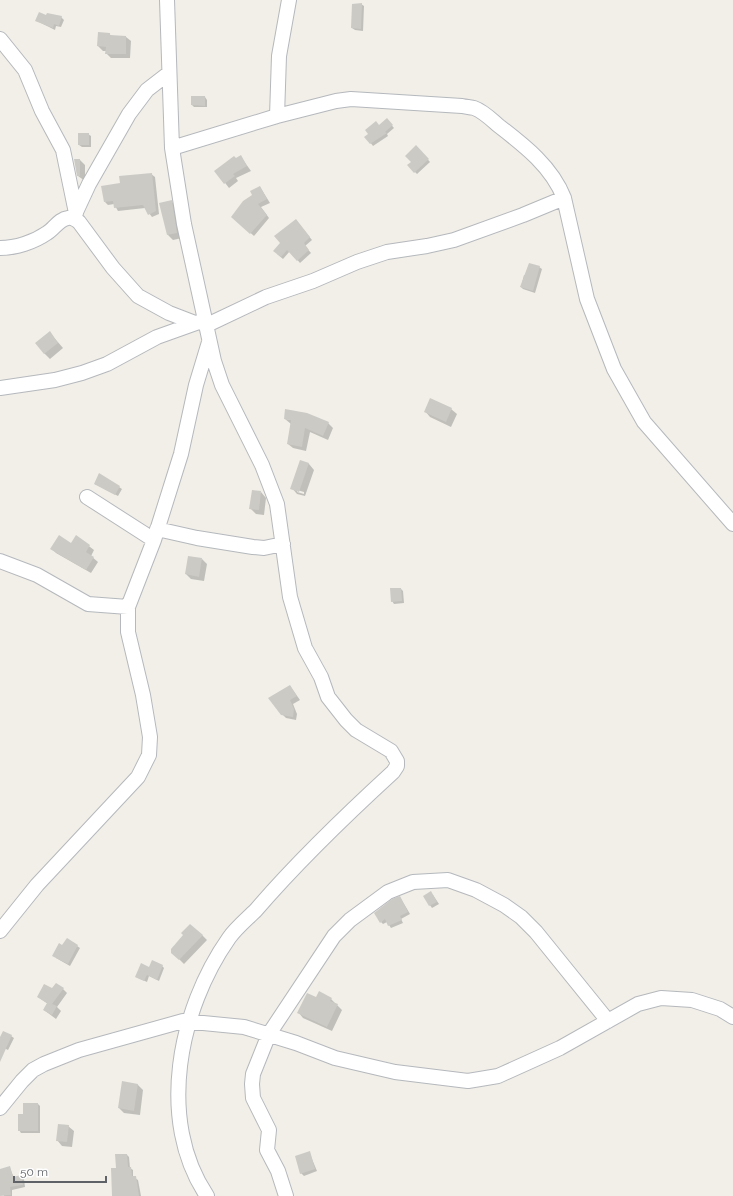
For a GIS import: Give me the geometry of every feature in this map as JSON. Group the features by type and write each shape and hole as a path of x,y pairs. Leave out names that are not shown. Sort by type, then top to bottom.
{"street":[{"path":"167,0 172,148 202,323 210,339 214,361 222,385 262,464 277,504 290,596 301,638 321,677 328,697 356,730 391,751 397,760 397,766 393,772 347,814 305,856 229,938 198,995 189,1020 180,1073 179,1092 181,1127 191,1164 199,1184 207,1196"},
{"path":"277,116 279,56 289,0"},
{"path":"0,39 25,70 42,111 63,150 75,216 79,222 113,268 138,296 169,313 202,323"},
{"path":"75,216 89,184 129,114 147,90 169,73"},
{"path":"172,148 320,104 351,99 447,104 475,108 534,155 553,177 564,198 585,293 614,369 644,422 733,524"},
{"path":"0,388 55,380 82,373 107,364 157,337 202,323 266,297 313,281 357,262 387,252 454,240 524,215 564,198"},
{"path":"0,248 28,243 47,233 60,222 75,216"},
{"path":"0,931 37,885 138,777 149,755 150,737 144,695 128,632 128,607 155,534 181,454 196,385 210,339"},
{"path":"86,497 155,534 197,538 264,548 283,544"},
{"path":"0,561 37,575 88,604 128,607"},
{"path":"286,1196 278,1171 267,1150 269,1130 264,1116 257,1107 252,1084 253,1074 269,1034 319,958 340,930 388,892 404,885 431,880 448,880 462,884 490,897 521,917 571,974 608,1021"},
{"path":"0,1108 28,1075 44,1064 79,1050 189,1020 244,1027 269,1034 335,1058 395,1072 468,1081 498,1076 560,1048 638,1004 661,998 692,1000 720,1009 733,1017"}],"building":[{"path":"362,3 361,29 351,28 352,4"},
{"path":"39,12 46,15 47,13 62,16 59,26 54,24 53,28 35,21"},
{"path":"98,32 110,33 110,35 126,36 126,54 105,54 106,47 97,46"},
{"path":"191,96 205,96 205,106 191,105"},
{"path":"387,118 393,125 385,132 387,133 370,144 364,137 368,134 365,130 376,121 379,125"},
{"path":"78,133 89,133 89,145 78,145"},
{"path":"416,145 429,159 414,173 407,165 411,162 405,156"},
{"path":"241,155 247,166 233,174 235,176 224,184 214,171 234,156 236,158"},
{"path":"74,159 80,159 80,176 77,176"},
{"path":"152,173 156,211 148,215 143,205 114,208 113,201 104,202 101,186 120,183 119,176"},
{"path":"260,186 267,199 258,204 267,215 250,234 231,217 243,201 252,195 250,191"},
{"path":"172,200 177,233 167,235 159,203"},
{"path":"296,219 310,237 304,243 309,250 297,261 287,250 281,257 273,251 280,243 274,236"},
{"path":"529,263 540,266 533,291 520,287"},
{"path":"50,331 58,343 44,354 35,343"},
{"path":"430,398 452,408 446,422 424,412"},
{"path":"285,409 307,413 329,422 323,436 305,428 302,447 287,444 291,420 284,419"},
{"path":"300,460 309,463 299,492 290,489"},
{"path":"99,473 120,486 115,495 94,484"},
{"path":"252,490 261,491 259,510 249,509"},
{"path":"59,535 71,543 76,535 90,545 86,552 94,557 86,570 50,549"},
{"path":"188,556 202,558 199,577 185,574"},
{"path":"390,588 401,588 402,601 391,602"},
{"path":"290,685 297,696 290,700 294,709 293,717 281,715 268,698"},
{"path":"431,891 437,902 429,906 423,896"},
{"path":"400,896 408,912 400,916 402,920 388,926 385,919 380,923 374,913 392,899"},
{"path":"190,924 203,935 179,960 171,953 171,949 183,935 181,933"},
{"path":"67,938 78,945 68,964 52,956 59,943 62,945"},
{"path":"152,960 163,965 157,980 147,975 144,981 135,977 141,963 149,967"},
{"path":"56,983 64,988 52,1004 57,1006 52,1015 43,1010 47,1003 37,997 44,984 52,988"},
{"path":"319,991 332,998 330,1001 338,1004 327,1027 297,1013 307,993 316,997"},
{"path":"3,1031 12,1035 0,1062 0,1037"},
{"path":"122,1081 138,1084 134,1111 118,1108"},
{"path":"23,1103 38,1103 38,1131 18,1131 18,1114 23,1114"},
{"path":"58,1124 69,1125 67,1142 56,1141"},
{"path":"310,1151 315,1169 300,1174 295,1156"},
{"path":"115,1154 127,1154 128,1167 131,1167 132,1176 136,1176 139,1196 112,1196 111,1168 116,1168"},
{"path":"10,1166 13,1177 21,1175 23,1185 10,1187 11,1195 0,1196 0,1169"}]}
